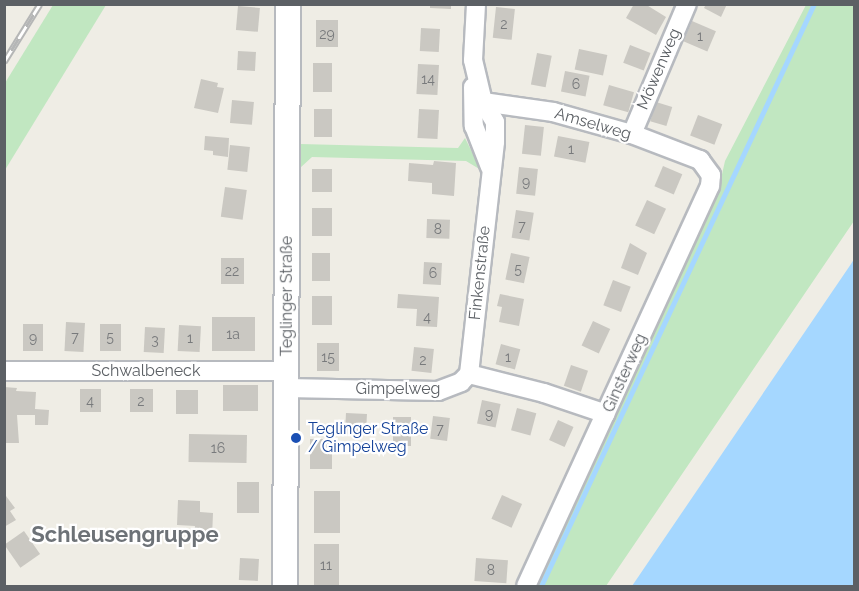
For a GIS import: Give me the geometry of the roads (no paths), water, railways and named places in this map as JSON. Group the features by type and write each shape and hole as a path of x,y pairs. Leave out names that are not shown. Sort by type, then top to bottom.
{"street":[{"name":"Teglinger Straße","path":"285,586 288,4"},
{"name":"Finkenstraße","path":"476,4 473,60 474,126 492,172"},
{"name":"Möwenweg","path":"632,134 687,4"},
{"name":"Finkenstraße","path":"469,374 492,172 495,122 483,102 473,60"},
{"name":"Amselweg","path":"483,102 553,112 632,134 700,160"},
{"name":"Ginsterweg","path":"526,586 710,186 711,175 700,160"},
{"name":"Schwalbeneck","path":"4,371 287,379"},
{"name":"Gimpelweg","path":"287,379 438,391 461,382 469,374"},
{"path":"469,374 544,393 606,414"}],"water":[{"path":"854,259 854,586 632,586 851,264"}],"waterway":[{"path":"541,586 814,4"}],"railway":[{"path":"4,62 40,4"}],"place":[{"name":"Teglinger Straße / Gimpelweg","path":"296,438"}],"district":[{"name":"Schleusengruppe","path":"125,535"}]}
